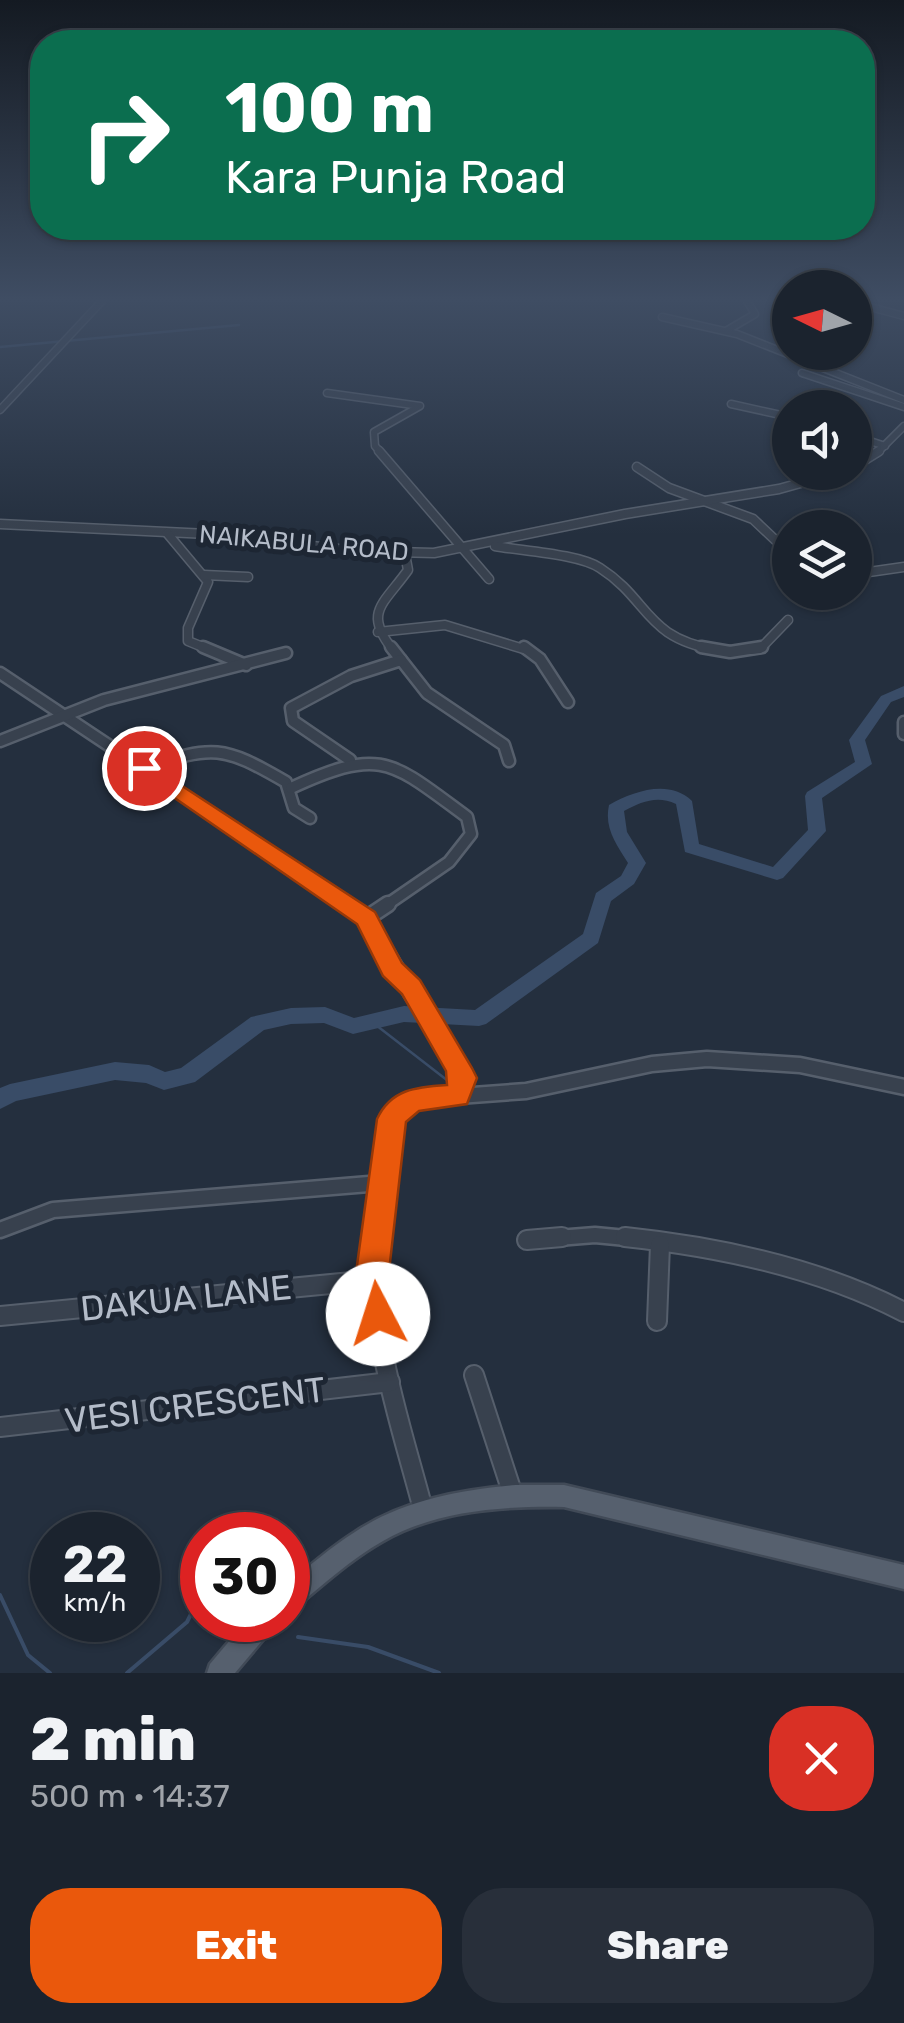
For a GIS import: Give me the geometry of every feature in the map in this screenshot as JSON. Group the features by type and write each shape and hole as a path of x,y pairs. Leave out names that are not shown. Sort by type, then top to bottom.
{"main road":[{"path":"310,1583 376,1532 424,1513 514,1494 564,1496 904,1577"},
{"path":"219,1673 245,1642"}],"street":[{"path":"0,410 30,379"},
{"path":"823,379 904,403"},
{"path":"845,379 904,403"},
{"path":"327,393 420,406 374,432 375,446 489,579"},
{"path":"731,404 772,413"},
{"path":"872,455 904,426"},
{"path":"872,442 885,446"},
{"path":"637,466 668,488 753,519 772,537"},
{"name":"NAIKABULA ROAD","path":"0,524 166,532 405,554 463,548 702,500 772,490"},
{"path":"166,532 204,575 208,588 188,628 188,641 246,665"},
{"path":"480,544 596,565 615,578 654,624 692,646 730,652 760,649 788,620"},
{"path":"405,554 408,570 376,615 378,632 428,693 504,746 509,761"},
{"path":"872,572 904,567"},
{"path":"204,575 248,578"},
{"path":"378,632 445,625 523,648 540,659 568,702"},
{"path":"0,742 104,700 286,652"},
{"path":"350,760 293,721 291,708 351,676 401,660"},
{"path":"0,673 367,918 392,969 422,1006 463,1078 457,1096"},
{"path":"144,768 221,747 291,788"},
{"path":"291,788 350,760 377,760 397,766 467,818 471,826 469,842 450,862 367,918"},
{"path":"291,788 294,808 310,818"},
{"path":"424,1513 390,1382 372,1280 381,1183 392,1119 401,1105 526,1091 652,1064 708,1058 800,1065 904,1088"},
{"path":"0,1230 54,1210 381,1183"},
{"path":"527,1240 603,1235 760,1260 841,1285 904,1312"},
{"path":"657,1321 660,1244"},
{"name":"DAKUA LANE","path":"0,1316 372,1280"},
{"path":"474,1375 514,1494"},
{"name":"VESI CRESCENT","path":"0,1427 390,1382"}],"waterway":[{"path":"0,1100 10,1093 115,1071 149,1074 164,1081 187,1076 258,1023 291,1016 325,1015 353,1026 404,1014 479,1018 591,938 603,898 628,880 637,863 618,832 615,809 650,794 676,797 684,801 691,848 777,874 817,831 813,796 864,764 857,740 886,699 904,691"},
{"path":"372,1022 452,1084"},
{"path":"0,1595 28,1655 50,1673"},
{"path":"127,1673 180,1628"},
{"path":"310,1639 368,1647 439,1673"}],"route":[{"path":"144,768 233,824 367,918 392,969 411,987 463,1078 457,1096 418,1099 401,1105 392,1119 381,1183 372,1280 378,1314"}]}
